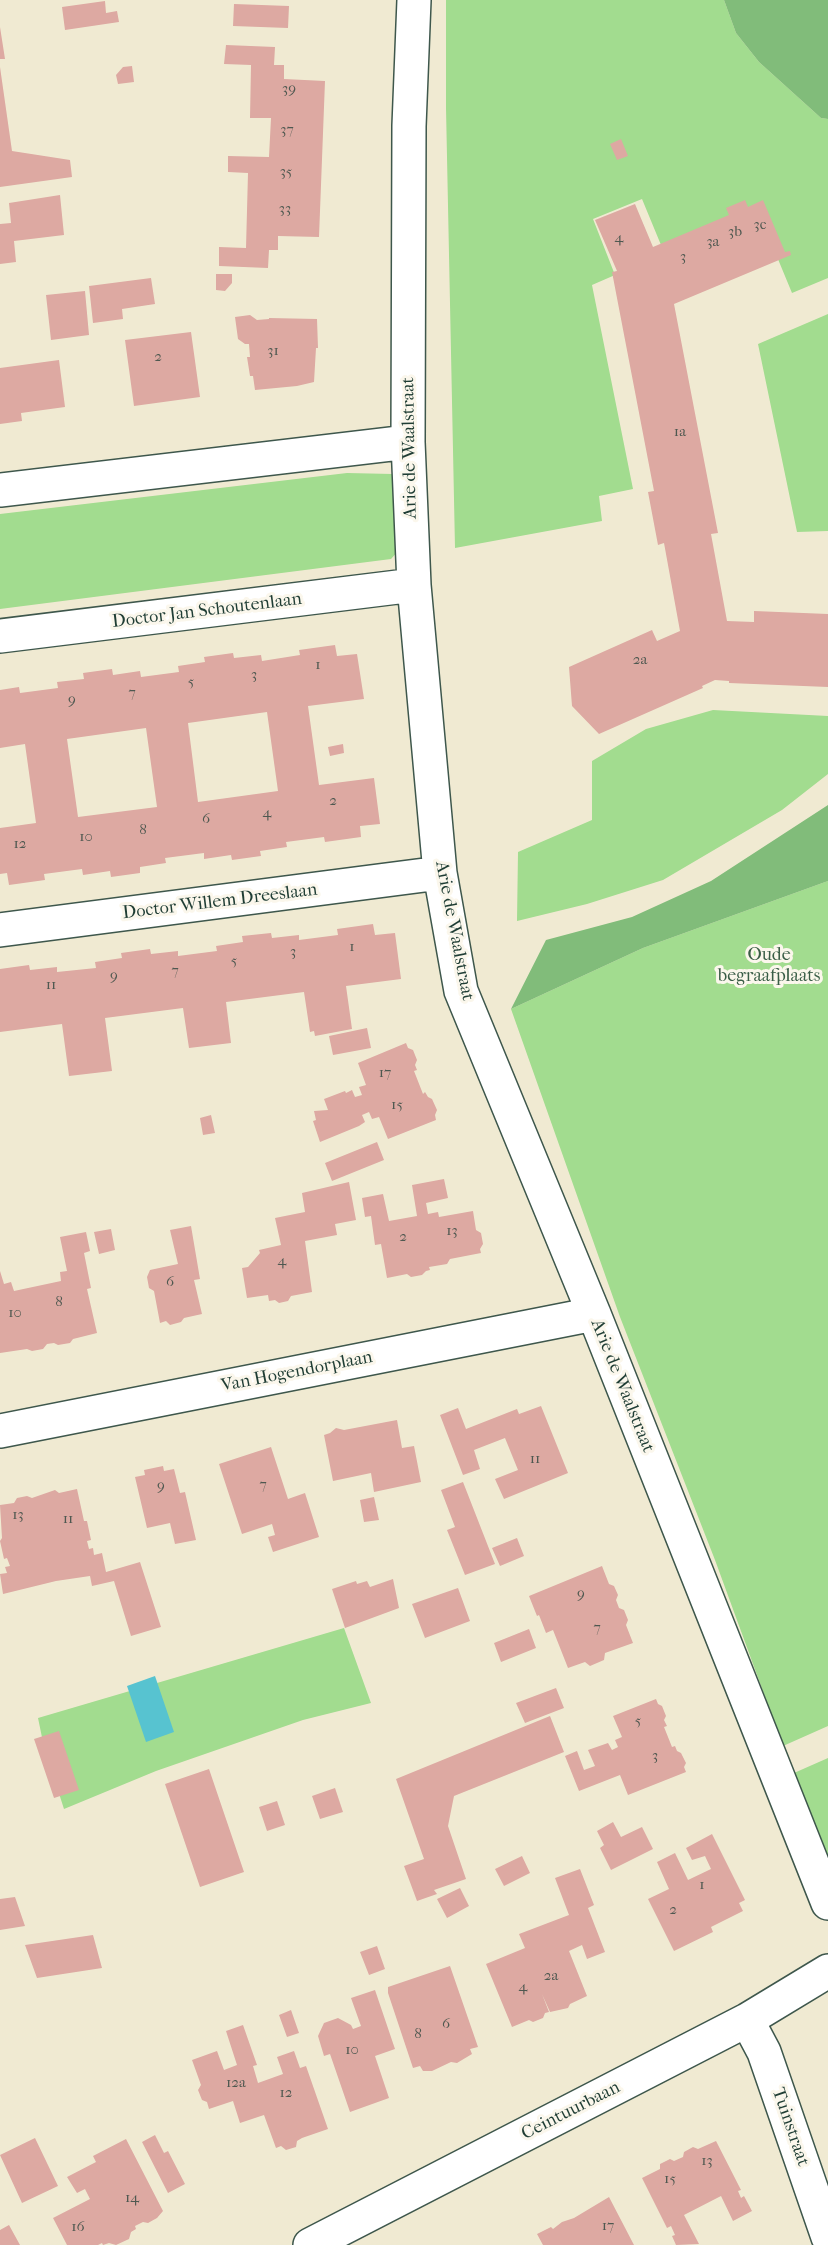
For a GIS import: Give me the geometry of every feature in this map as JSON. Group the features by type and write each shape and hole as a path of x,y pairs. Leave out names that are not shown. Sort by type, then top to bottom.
{"street":[{"name":"Arie de Waalstraat","path":"414,0 409,126 408,442 414,585 440,873 461,991 594,1314 828,1903"},
{"path":"0,490 408,442"},
{"name":"Doctor Jan Schoutenlaan","path":"0,636 414,585"},
{"name":"Doctor Willem Dreeslaan","path":"0,930 440,873"},
{"name":"Van Hogendorplaan","path":"0,1431 594,1314"},
{"name":"Ceintuurbaan","path":"310,2245 747,2020 828,1971"},
{"name":"Tuinstraat","path":"747,2020 764,2052 828,2237"}],"green space":[{"path":"446,0 724,0 736,33 759,62 821,118 828,119 828,278 792,293 756,206 661,245 642,199 593,219 615,275 592,285 633,489 599,496 602,521 455,548 446,108"},
{"path":"724,0 828,0 828,119 821,118 759,62 736,33"},
{"path":"828,314 828,531 797,532 758,344"},
{"path":"347,473 393,474 400,549 391,559 0,609 0,514"},
{"path":"713,710 828,716 828,774 782,810 663,880 587,904 517,921 518,852 592,820 592,761 646,729"},
{"path":"828,805 828,881 643,948 511,1009 546,940 632,917 711,881"},
{"name":"Oude begraafplaats","path":"828,881 828,1726 783,1746 715,1560 620,1317 511,1009 643,948"},
{"path":"344,1628 371,1703 303,1720 156,1771 64,1809 44,1747 38,1718"},
{"path":"828,1758 828,1860 794,1773"}],"water":[{"path":"155,1676 174,1732 146,1742 127,1686"}],"building":[{"path":"105,1 106,13 117,11 119,22 65,30 62,7"},
{"path":"234,4 289,6 288,28 233,26"},
{"path":"0,27 5,59 0,59"},
{"path":"226,45 275,47 274,65 284,65 284,79 325,81 319,237 278,236 278,250 269,250 268,268 219,266 219,247 246,248 248,173 228,172 228,156 269,157 271,118 250,118 251,65 224,64"},
{"path":"132,66 134,82 118,84 116,75 123,67"},
{"path":"0,67 12,151 70,160 72,177 0,187"},
{"path":"621,139 628,156 617,160 610,144"},
{"path":"60,195 64,235 14,241 16,262 0,264 0,224 11,223 9,203"},
{"path":"745,200 748,207 763,200 785,252 790,251 791,255 674,304 718,533 711,534 727,621 754,622 754,611 828,614 828,687 729,683 729,681 715,680 702,686 703,688 599,734 572,706 569,667 652,630 657,641 680,631 664,543 658,545 648,492 654,491 612,272 617,271 595,220 635,204 653,247 729,215 726,208"},
{"path":"216,274 232,274 232,283 225,291 216,290"},
{"path":"151,278 155,304 122,309 123,319 93,323 89,286"},
{"path":"85,291 89,335 51,340 46,295"},
{"path":"250,315 257,320 317,319 318,348 316,348 314,382 255,390 247,357 250,357 249,344 238,339 235,317"},
{"path":"191,332 200,397 134,406 125,340"},
{"path":"59,360 65,407 21,413 22,421 0,424 0,368"},
{"path":"335,645 337,656 357,654 364,699 308,706 319,785 374,778 380,824 360,826 361,837 325,842 324,837 286,842 287,847 260,851 261,856 232,860 231,855 204,859 204,853 165,858 166,863 140,867 140,873 111,877 110,871 83,875 82,869 44,874 45,880 9,885 7,873 0,874 0,828 36,823 25,744 0,748 0,690 19,687 20,693 58,688 57,682 84,679 83,673 112,669 113,675 140,671 141,677 179,672 178,666 205,662 204,657 233,653 234,658 261,655 262,661 300,655 299,650","holes":["267,712 278,791 198,802 188,723","146,728 157,807 78,817 67,739"]},
{"path":"343,744 344,753 330,756 328,747"},
{"path":"373,924 375,935 395,933 401,979 346,986 352,1029 315,1036 314,1031 310,1032 304,992 226,1002 231,1043 189,1048 183,1008 105,1018 112,1071 69,1076 62,1024 0,1032 0,969 29,965 30,970 57,967 57,972 96,968 95,962 122,958 121,953 150,949 151,954 178,951 178,956 217,951 216,946 243,942 242,936 271,933 272,938 299,935 299,940 338,935 337,929"},
{"path":"367,1028 371,1048 333,1055 329,1036"},
{"path":"406,1043 408,1048 413,1050 417,1060 415,1065 417,1070 414,1071 423,1094 425,1092 432,1099 437,1110 436,1120 388,1139 379,1117 372,1119 369,1112 362,1115 365,1122 359,1126 320,1142 313,1121 316,1120 314,1111 328,1110 324,1099 352,1090 355,1097 362,1095 359,1087 366,1085 358,1063"},
{"path":"211,1115 215,1133 203,1135 200,1118"},
{"path":"377,1142 384,1160 332,1181 325,1163"},
{"path":"444,1179 448,1198 426,1203 428,1214 438,1212 439,1217 473,1211 476,1230 481,1233 483,1244 480,1249 481,1253 450,1259 447,1264 429,1267 430,1270 422,1275 411,1277 407,1274 387,1278 381,1244 375,1245 371,1216 365,1217 362,1198 383,1194 389,1221 417,1216 412,1185"},
{"path":"349,1182 356,1220 335,1224 337,1235 305,1241 312,1292 291,1296 288,1301 279,1303 275,1300 269,1301 268,1295 247,1298 242,1268 248,1267 260,1253 259,1250 281,1245 275,1218 305,1212 302,1193"},
{"path":"191,1226 200,1279 194,1280 202,1314 184,1318 181,1322 170,1325 166,1321 160,1323 154,1291 149,1288 147,1277 150,1270 178,1264 170,1230"},
{"path":"111,1229 115,1250 99,1254 94,1232"},
{"path":"86,1232 90,1251 84,1253 91,1288 87,1289 97,1333 73,1339 70,1343 47,1344 43,1349 0,1353 0,1271 4,1284 11,1282 14,1291 61,1281 60,1272 67,1271 60,1237"},
{"path":"541,1406 568,1473 504,1499 495,1479 518,1470 505,1438 474,1450 480,1469 463,1475 440,1415 458,1408 466,1429 517,1409 519,1414"},
{"path":"397,1420 402,1448 414,1446 421,1482 374,1492 371,1473 333,1481 324,1435 336,1428 344,1430"},
{"path":"271,1447 288,1499 305,1493 319,1537 273,1552 268,1537 275,1535 272,1524 242,1534 219,1464"},
{"path":"163,1466 164,1471 174,1469 180,1493 185,1492 196,1540 175,1544 170,1523 147,1528 135,1477 145,1475 144,1470"},
{"path":"463,1482 495,1564 465,1575 447,1530 455,1527 441,1490"},
{"path":"77,1489 91,1540 87,1541 89,1549 93,1548 94,1555 102,1553 106,1572 140,1562 161,1627 131,1636 114,1581 92,1586 90,1576 56,1581 3,1594 0,1574 7,1573 5,1567 10,1566 7,1558 4,1559 0,1541 2,1538 0,1505 14,1503 17,1498 27,1496 32,1498 55,1490 59,1493"},
{"path":"374,1497 379,1520 364,1522 360,1500"},
{"path":"517,1538 524,1556 500,1566 492,1548"},
{"path":"602,1566 609,1584 614,1586 618,1595 616,1600 628,1620 626,1625 633,1643 605,1653 604,1660 590,1666 585,1662 568,1668 553,1630 546,1633 529,1596"},
{"path":"393,1579 399,1608 345,1628 332,1589 356,1581 357,1584 367,1581 370,1587"},
{"path":"458,1588 470,1621 425,1638 412,1604"},
{"path":"529,1629 536,1648 501,1662 494,1643"},
{"path":"556,1688 564,1708 525,1723 516,1703"},
{"path":"656,1699 666,1716 664,1720 667,1726 664,1727 672,1747 675,1746 681,1753 686,1763 684,1767 686,1772 628,1795 620,1775 579,1791 565,1756 577,1751 584,1770 595,1766 588,1750 608,1743 612,1750 618,1747 615,1740 622,1737 613,1716"},
{"path":"550,1716 564,1752 454,1796 448,1826 466,1879 434,1890 437,1894 417,1901 404,1866 424,1859 396,1779"},
{"path":"59,1731 79,1790 54,1798 34,1739"},
{"path":"209,1769 244,1872 200,1887 165,1784"},
{"path":"335,1788 343,1812 320,1819 312,1796"},
{"path":"277,1801 285,1825 267,1831 259,1807"},
{"path":"613,1822 621,1837 642,1827 653,1849 611,1870 600,1848 604,1845 597,1831"},
{"path":"712,1834 745,1900 739,1903 743,1911 711,1927 713,1932 674,1951 648,1899 669,1889 657,1862 675,1853 688,1880 711,1869 705,1856 692,1860 686,1848"},
{"path":"522,1856 530,1873 504,1886 495,1869"},
{"path":"580,1869 594,1905 588,1908 605,1952 587,1959 582,1945 569,1951 587,1996 570,2004 568,2008 550,2012 542,1994 549,2012 545,2013 543,2018 533,2022 529,2020 512,2027 486,1964 525,1948 519,1934 569,1915 555,1878"},
{"path":"460,1888 469,1906 447,1918 437,1899"},
{"path":"15,1897 25,1926 0,1930 0,1899"},
{"path":"93,1935 102,1968 37,1978 25,1945"},
{"path":"377,1946 385,1969 369,1975 360,1952"},
{"path":"450,1966 478,2047 470,2049 472,2054 457,2063 451,2062 432,2071 423,2071 420,2066 413,2068 388,1987"},
{"path":"375,1990 395,2049 375,2056 389,2098 350,2112 330,2054 324,2056 318,2036 324,2023 338,2018 351,2025 353,2029 361,2026 351,1998"},
{"path":"291,2010 299,2033 287,2037 279,2015"},
{"path":"243,2025 257,2065 253,2066 258,2083 283,2074 277,2057 294,2051 300,2068 306,2066 328,2129 302,2138 297,2141 296,2147 286,2150 281,2146 276,2148 264,2115 240,2123 233,2101 209,2109 198,2090 201,2085 192,2060 217,2051 224,2070 237,2065 226,2031"},
{"path":"155,2135 164,2153 168,2151 185,2184 168,2193 142,2142"},
{"path":"35,2138 58,2186 22,2203 0,2155"},
{"path":"126,2139 163,2211 148,2223 143,2222 135,2226 136,2229 131,2232 129,2239 116,2245 109,2243 103,2245 102,2243 67,2245 53,2218 90,2199 85,2189 77,2193 67,2177 96,2162 93,2156"},
{"path":"716,2141 741,2190 738,2191 741,2198 744,2196 752,2211 733,2221 721,2196 684,2215 699,2244 676,2245 671,2226 667,2228 642,2178 660,2169 660,2164 670,2159 674,2161 683,2157 684,2152 693,2147 698,2149"},
{"path":"609,2197 634,2245 543,2245 537,2234 551,2227 553,2229"},
{"path":"9,2225 20,2245 0,2245 0,2230"}]}
